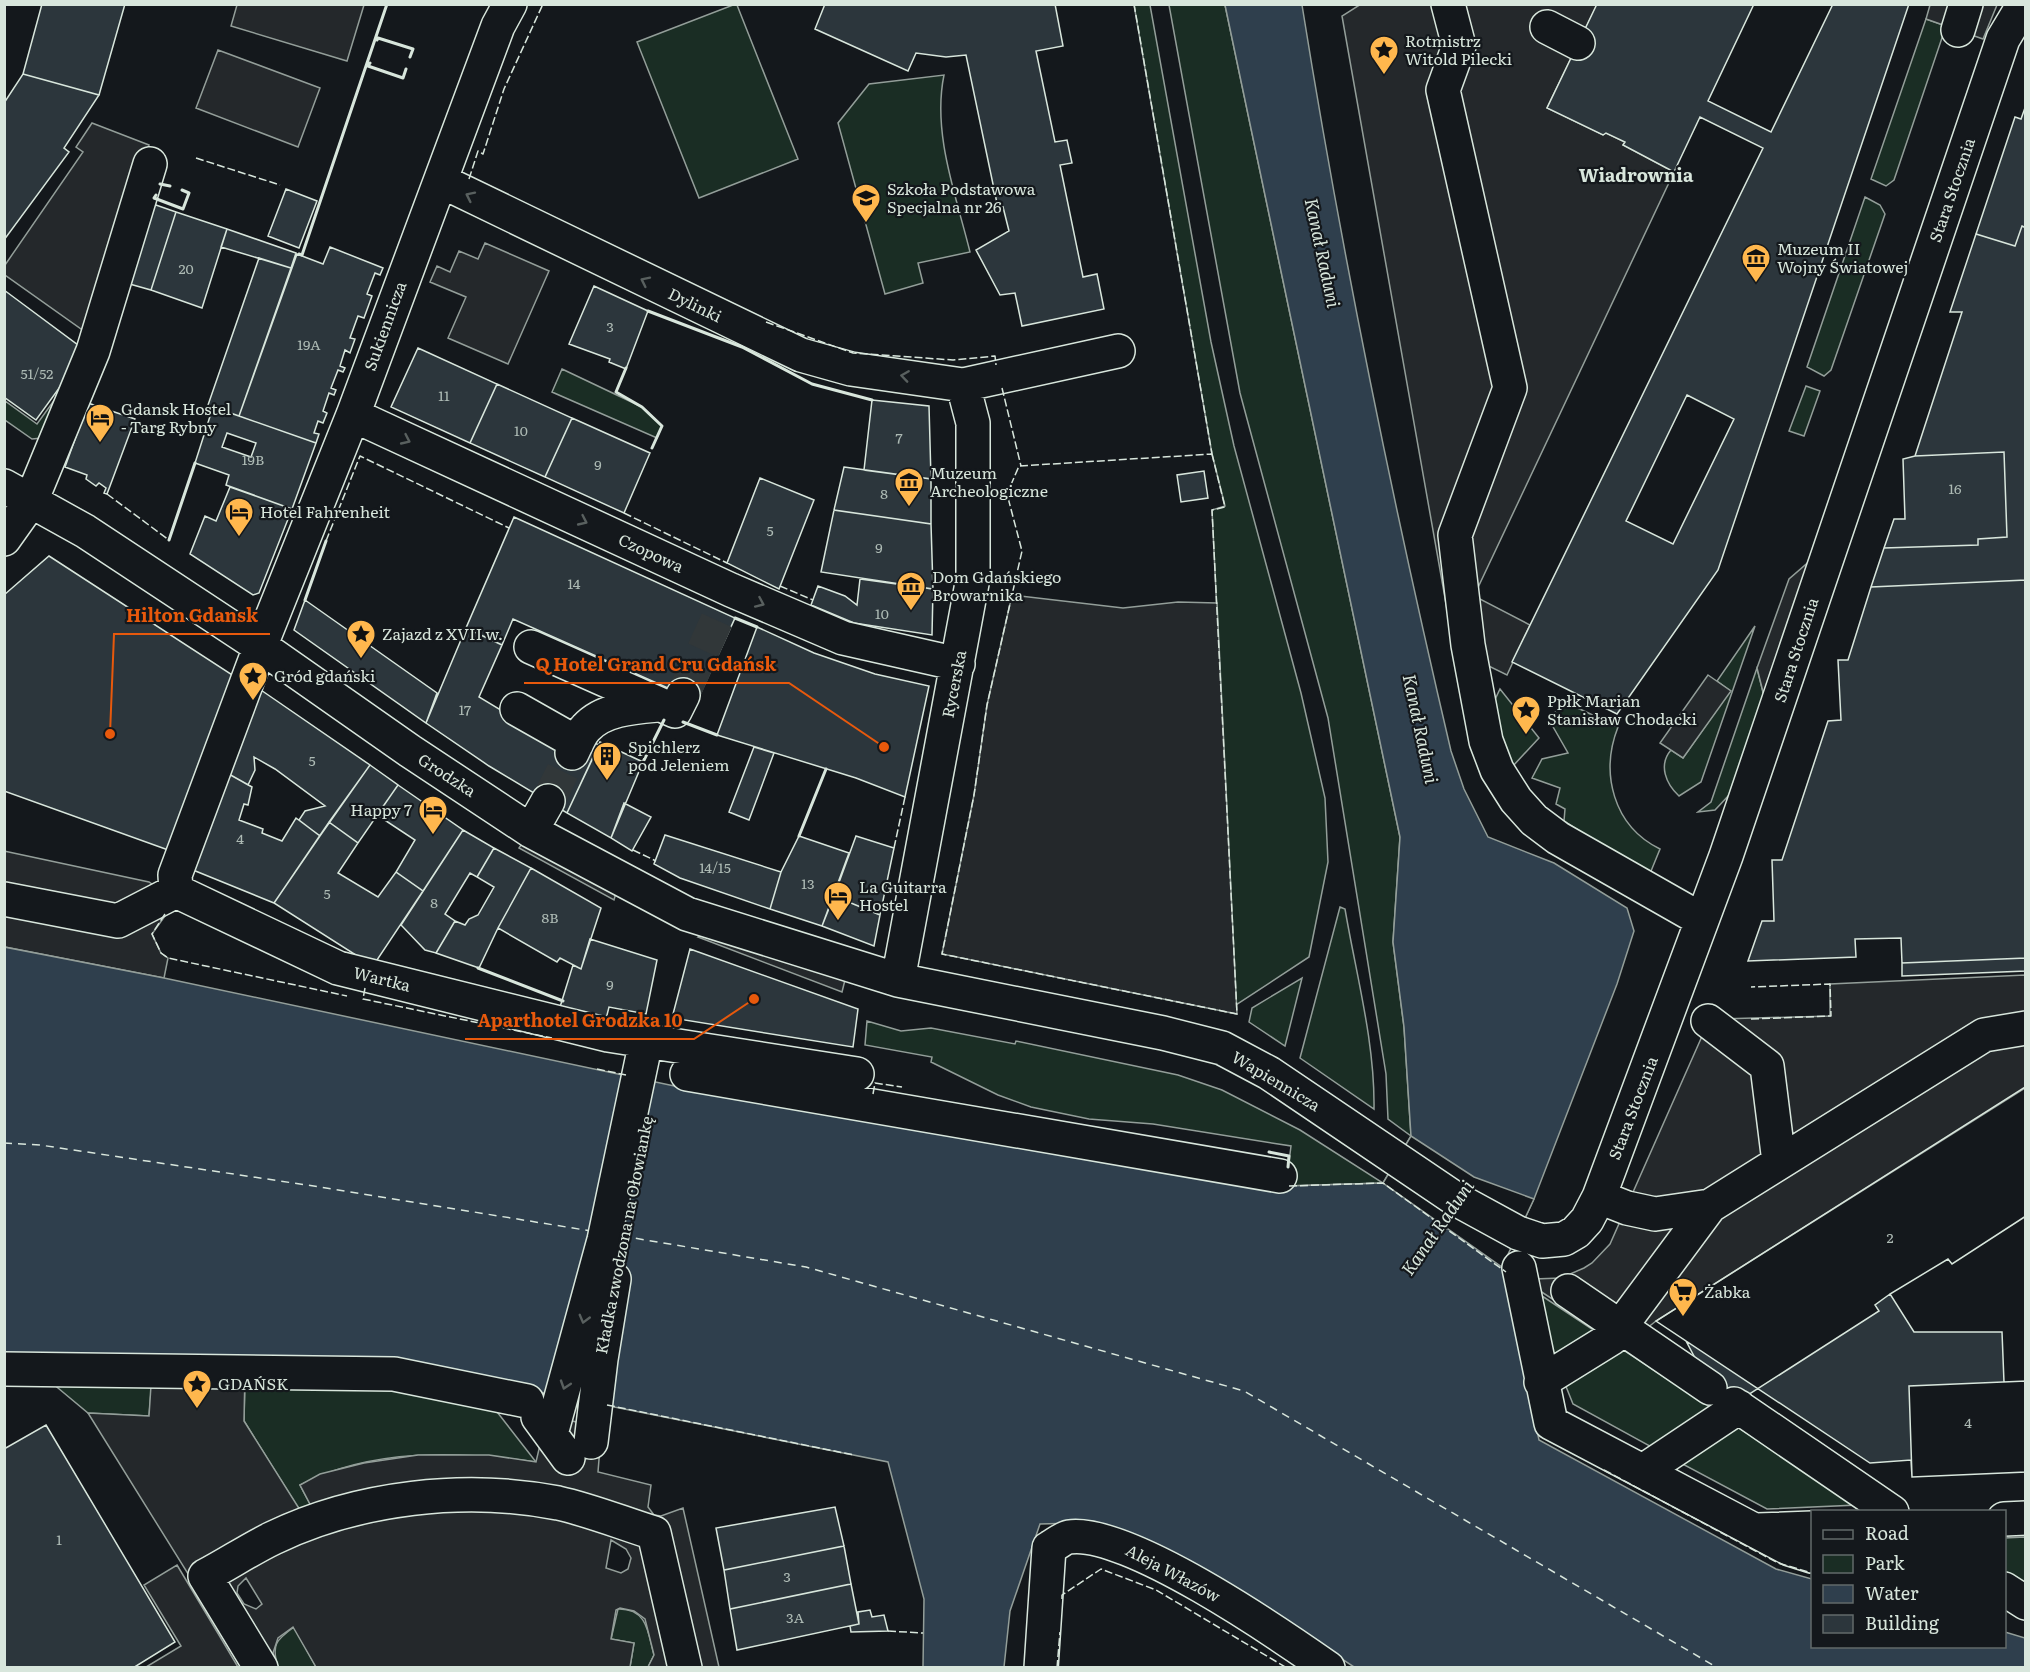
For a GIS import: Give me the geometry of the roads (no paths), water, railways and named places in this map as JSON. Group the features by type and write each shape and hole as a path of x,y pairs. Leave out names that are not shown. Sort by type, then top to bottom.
{"street":[{"name":"Sukiennicza","path":"260,647 353,415 417,237 441,181 498,26 510,4"},
{"path":"1448,4 1460,46 1443,90 1510,388 1455,535 1468,645 1486,741 1497,770 1516,800 1534,820 1558,838 1702,920"},
{"name":"Stara Stocznia","path":"1518,1233 1542,1241 1564,1239 1613,1202 1702,920 1726,856 2003,39 2024,4"},
{"path":"1547,27 1578,43"},
{"path":"4,538 18,494 93,351 150,164"},
{"name":"Dylinki","path":"441,181 801,355 850,369 963,386"},
{"path":"963,386 1118,351"},
{"name":"Rycerska","path":"898,980 973,578 973,423 963,386"},
{"name":"Czopowa","path":"353,415 726,601 843,638 958,664"},
{"name":"Grodzka","path":"18,494 85,531 531,831 687,914 898,980"},
{"path":"4,899 118,921 176,891 175,875 260,647"},
{"path":"517,709 574,748 584,729 595,720 619,711 671,700 531,647"},
{"path":"531,831 548,801"},
{"name":"Wartka","path":"176,891 338,968 608,1035 652,1050 857,1074"},
{"name":"Wapiennicza","path":"898,980 1152,1031 1221,1048 1269,1073 1454,1198 1518,1233"},
{"path":"1708,1021 1767,1066 1779,1162"},
{"path":"1541,1382 1612,1338 1710,1206 1984,1035 2025,1028"},
{"name":"Kładka zwodzona na Ołowiankę","path":"4,1369 394,1374 566,1433 575,1352 652,1050"},
{"path":"687,1074 1280,1176"},
{"path":"1613,1202 1655,1214 1710,1206"},
{"path":"1519,1268 1551,1423 1754,1531 1790,1549 1811,1556"},
{"path":"1568,1291 1889,1510"},
{"path":"1643,1471 1728,1399"},
{"path":"261,1668 205,1576 274,1538 341,1513 421,1497 515,1497 560,1503 654,1533 685,1668"},
{"path":"2006,1519 2025,1518"},
{"path":"1754,1531 1811,1528"},
{"name":"Aleja Włazów","path":"1041,1668 1049,1548 1068,1537 1094,1538 1117,1544 1249,1613 1328,1668"},
{"path":"2006,1590 2025,1603"},
{"path":"2006,1610 2025,1615"}],"water":[{"name":"Kanał Raduni","path":"1225,5 1302,5 1351,286 1389,472 1451,751 1464,789 1488,837 1554,863 1627,908 1634,931 1617,984 1534,1199 1502,1267 1539,1440 1776,1569 1811,1579 1811,1648 2006,1648 2006,1632 2025,1638 2025,1667 1354,1667 1248,1597 1078,1523 1040,1524 1010,1611 1004,1667 923,1667 924,1599 888,1462 395,1363 5,1356 4,947 164,978 698,1091 1286,1186 1383,1183 1411,1136 1404,1027 1393,942 1400,837"}],"tunnel":[{"path":"683,695 721,611"},
{"path":"548,801 572,753"}],"place":[{"name":"Rotmistrz Witold Pilecki","path":"1384,76"},
{"name":"Szkoła Podstawowa Specjalna nr 26","path":"866,224"},
{"name":"Muzeum II Wojny Światowej","path":"1756,284"},
{"name":"Gdansk Hostel - Targ Rybny","path":"100,444"},
{"name":"Muzeum Archeologiczne","path":"909,508"},
{"name":"Hotel Fahrenheit","path":"239,538"},
{"name":"Dom Gdańskiego Browarnika","path":"911,612"},
{"name":"Zajazd z XVII w.","path":"361,660"},
{"name":"Gród gdański","path":"253,702"},
{"name":"Hilton Gdansk","path":"110,734"},
{"name":"Ppłk Marian Stanisław Chodacki","path":"1526,736"},
{"name":"Q Hotel Grand Cru Gdańsk","path":"884,747"},
{"name":"Spichlerz pod Jeleniem","path":"607,782"},
{"name":"Happy 7","path":"433,836"},
{"name":"La Guitarra Hostel","path":"838,922"},
{"name":"Aparthotel Grodzka 10","path":"754,999"},
{"name":"Żabka","path":"1683,1318"},
{"name":"GDAŃSK","path":"197,1410"}],"district":[{"name":"Wiadrownia","path":"1636,176"}]}
